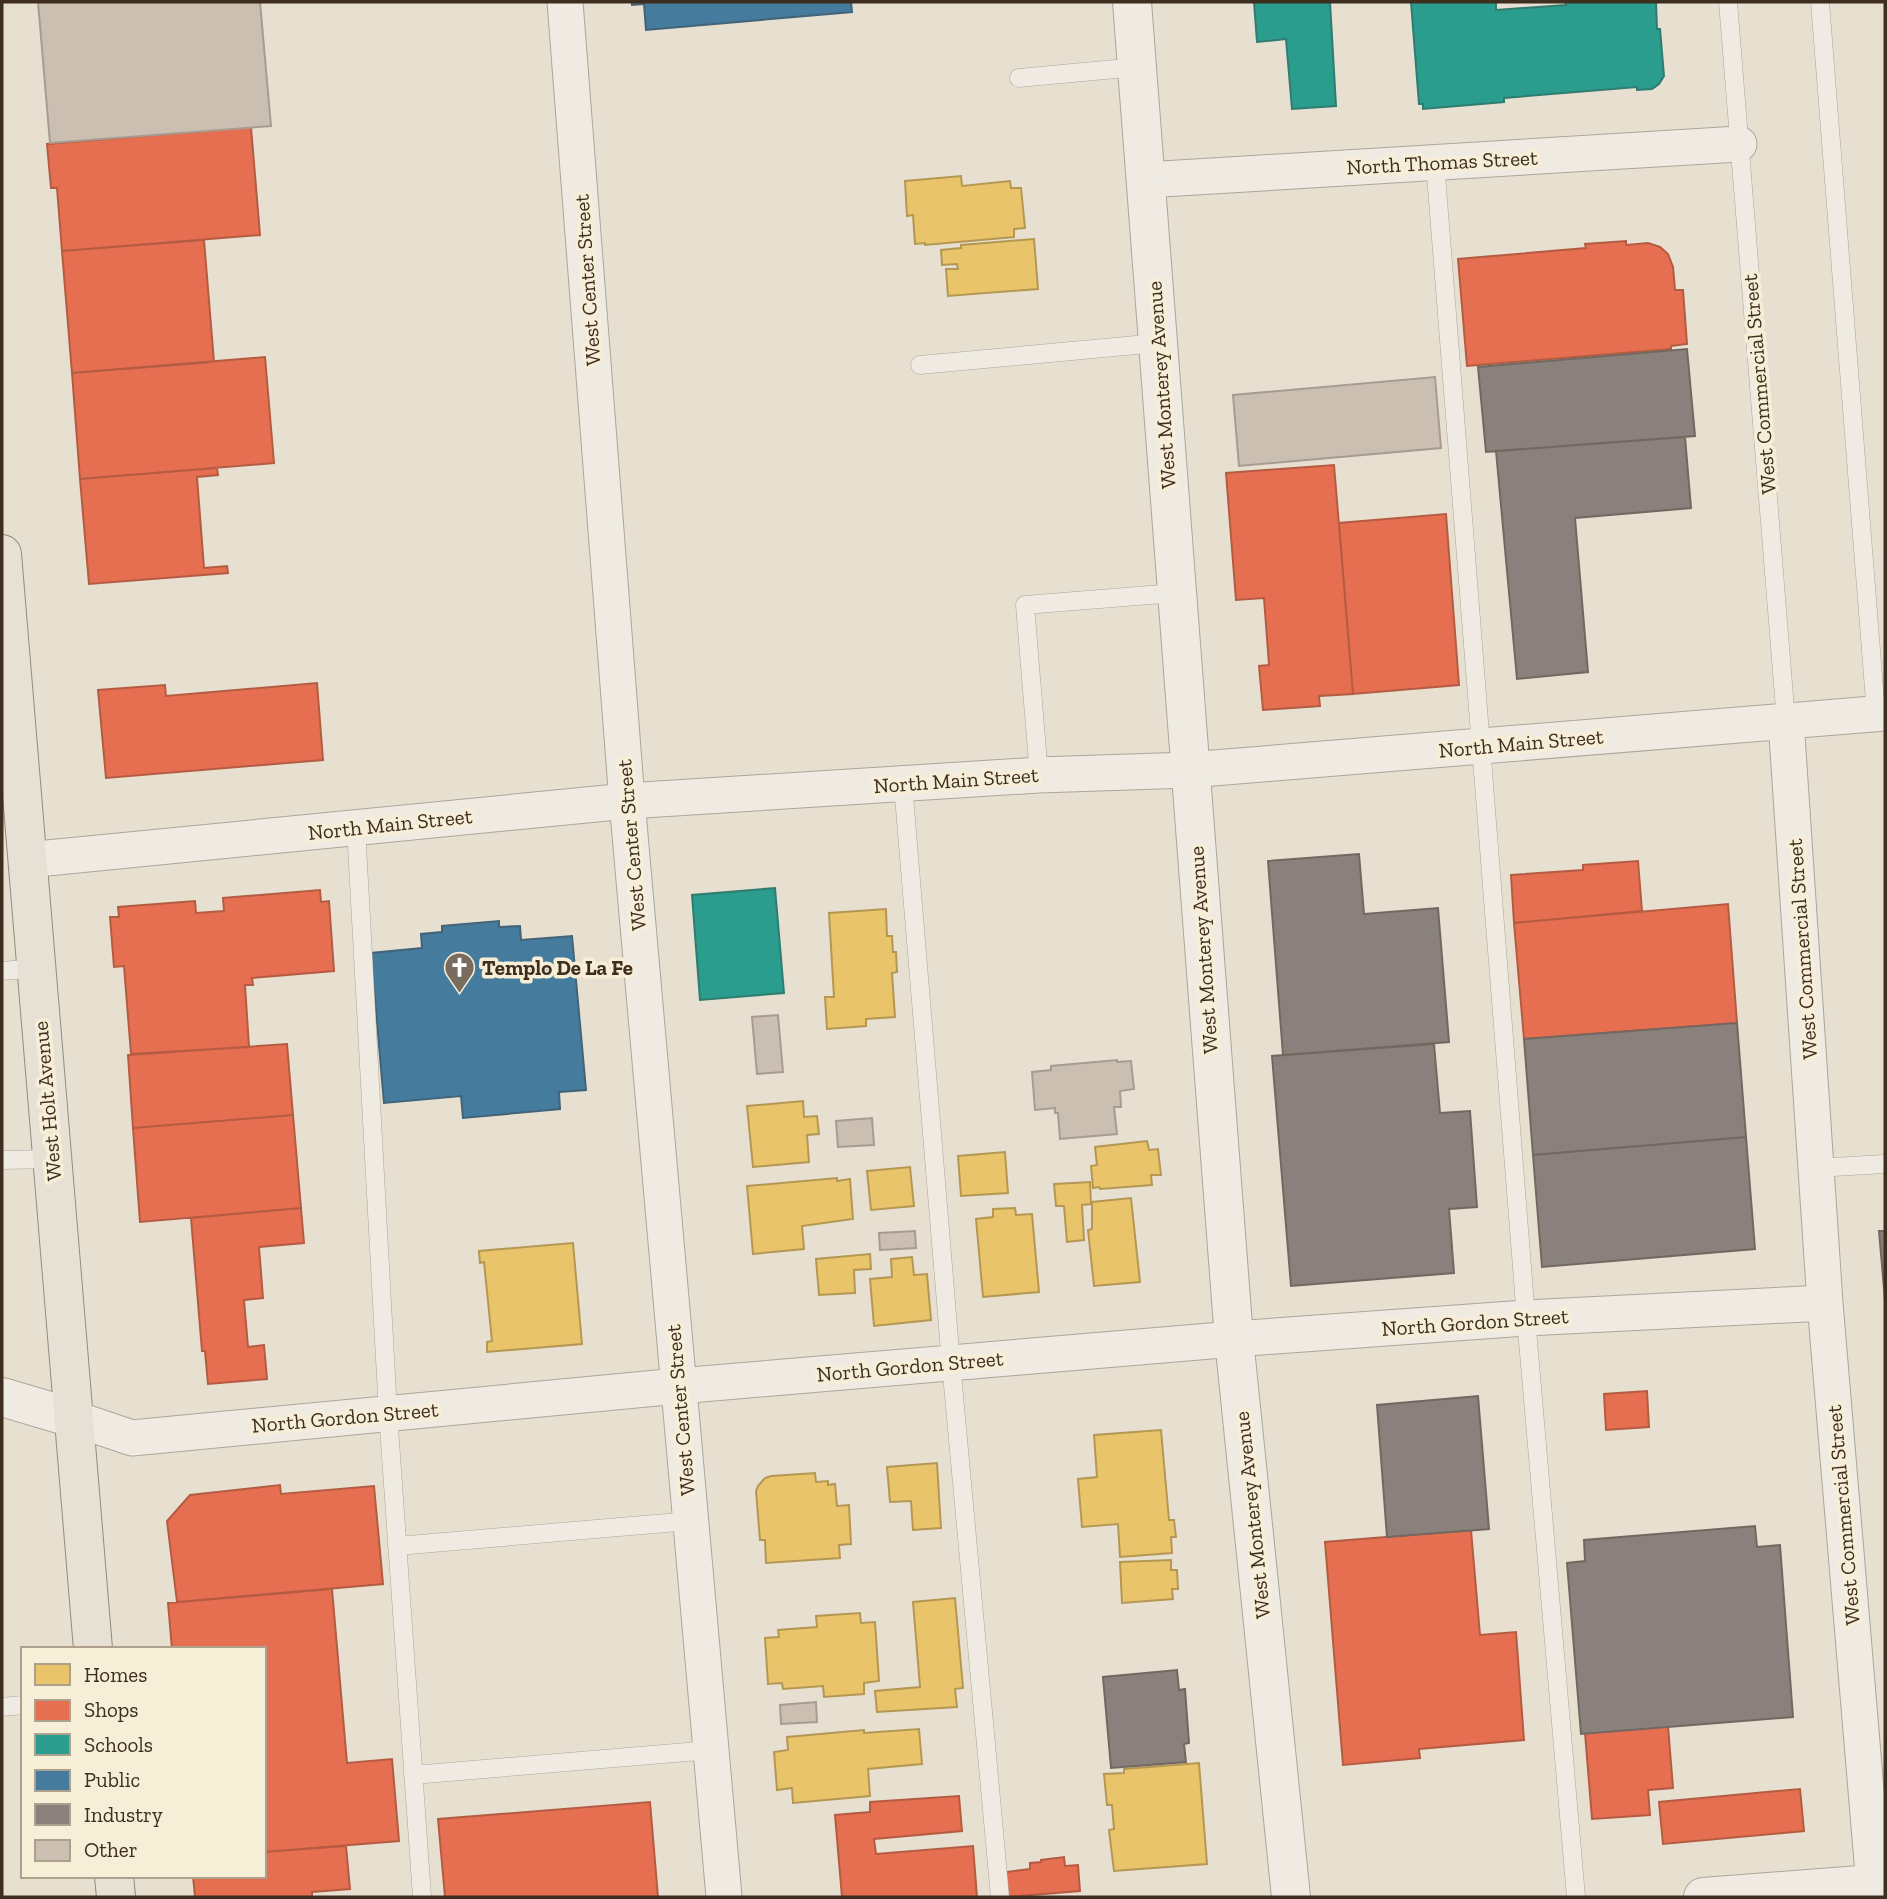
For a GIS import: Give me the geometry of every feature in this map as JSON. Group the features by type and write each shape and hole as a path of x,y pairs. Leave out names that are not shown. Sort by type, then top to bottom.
{"main road":[{"name":"West Holt Avenue","path":"2,554 6,654 27,860 19,970 51,1159 93,1647"},
{"path":"114,1878 116,1897"}],"street":[{"name":"West Center Street","path":"565,2 627,801 724,1897"},
{"name":"West Monterey Avenue","path":"1132,2 1234,1339 1291,1897"},
{"name":"North Thomas Street","path":"1146,180 1739,144"},
{"name":"North Main Street","path":"27,860 627,801 1039,775 1189,770 1881,714"},
{"name":"West Commercial Street","path":"1786,721 1825,1303 1878,1888"},
{"name":"North Gordon Street","path":"2,1397 132,1438 678,1386 1234,1339 1526,1318 1825,1303"},
{"path":"1703,1897 1878,1888"}],"lane":[{"name":"West Commercial Street","path":"1728,2 1786,721"},
{"path":"1820,2 1881,714"},
{"path":"1019,78 1137,67"},
{"path":"1435,162 1526,1318 1576,1897"},
{"path":"920,365 1158,343"},
{"path":"1039,775 1024,605 1175,593"},
{"path":"903,784 951,1363 1000,1897"},
{"path":"356,827 388,1413 422,1897"},
{"path":"2,1160 51,1159"},
{"path":"1816,1168 1885,1164"},
{"path":"397,1546 690,1521"},
{"path":"2,1707 21,1705"},
{"path":"413,1775 710,1750"}],"building: Homes":[{"path":"961,176 962,186 1010,181 1011,188 1021,188 1025,228 1014,229 1014,237 915,244 913,215 907,216 905,181"},
{"path":"1034,239 1038,289 948,296 946,269 958,269 957,264 942,265 941,250 961,248 961,245"},
{"path":"886,909 887,936 892,936 893,952 896,952 897,972 892,973 895,1017 866,1019 866,1026 827,1029 825,997 834,997 829,913"},
{"path":"803,1101 804,1117 817,1116 819,1134 807,1135 809,1162 753,1167 747,1106"},
{"path":"1147,1141 1149,1150 1158,1149 1161,1175 1151,1175 1152,1185 1093,1188 1091,1166 1097,1165 1095,1147"},
{"path":"1005,1152 1008,1193 961,1196 958,1156"},
{"path":"910,1167 914,1206 871,1210 867,1171"},
{"path":"837,1178 837,1181 850,1179 853,1219 802,1226 804,1249 753,1254 747,1186"},
{"path":"1090,1182 1091,1204 1082,1205 1084,1240 1067,1242 1064,1206 1056,1206 1054,1184"},
{"path":"1131,1198 1140,1282 1094,1286 1088,1230 1092,1229 1092,1202"},
{"path":"1015,1208 1016,1215 1032,1214 1039,1292 983,1297 976,1219 993,1217 993,1209"},
{"path":"573,1243 582,1344 487,1352 487,1342 492,1341 484,1262 480,1263 479,1251"},
{"path":"870,1254 871,1269 854,1270 855,1293 819,1295 816,1259"},
{"path":"912,1257 914,1275 927,1274 931,1320 874,1326 870,1279 892,1277 891,1259"},
{"path":"1161,1430 1169,1520 1174,1520 1176,1537 1171,1537 1172,1553 1120,1557 1118,1524 1082,1527 1078,1479 1097,1477 1094,1435"},
{"path":"937,1463 941,1528 913,1530 911,1501 890,1502 887,1467"},
{"path":"815,1473 816,1482 828,1481 828,1485 835,1484 837,1506 849,1505 851,1544 839,1545 840,1558 766,1563 765,1540 760,1540 756,1491 758,1486 771,1476"},
{"path":"1171,1560 1171,1570 1177,1570 1178,1589 1172,1589 1173,1599 1122,1603 1120,1562"},
{"path":"955,1598 963,1688 955,1689 957,1707 877,1712 875,1691 920,1687 913,1602"},
{"path":"860,1613 861,1623 875,1622 879,1681 864,1683 864,1694 824,1697 823,1686 783,1689 782,1683 768,1684 765,1638 779,1637 778,1630 817,1627 816,1616"},
{"path":"919,1729 922,1764 868,1769 870,1796 793,1803 792,1788 777,1790 774,1752 788,1750 787,1737 864,1730 864,1733"},
{"path":"1199,1763 1207,1864 1114,1871 1109,1830 1114,1829 1112,1805 1107,1805 1104,1774 1124,1773 1124,1769"}],"building: Shops":[{"path":"251,127 260,235 62,251 57,188 51,188 47,144"},
{"path":"204,240 214,362 72,373 62,251"},
{"path":"1626,241 1626,245 1648,243 1660,247 1668,254 1673,267 1675,290 1683,290 1687,344 1671,346 1671,349 1467,366 1458,259 1586,248 1585,244"},
{"path":"265,357 274,463 80,479 72,373"},
{"path":"1334,465 1353,694 1319,696 1320,706 1263,710 1259,666 1269,665 1264,598 1236,600 1226,473"},
{"path":"217,468 218,475 197,477 204,568 227,566 228,573 89,584 80,479"},
{"path":"1446,514 1459,685 1353,694 1339,523"},
{"path":"317,683 323,760 106,778 98,690 165,685 166,696"},
{"path":"1638,861 1642,911 1514,923 1511,875 1583,870 1583,865"},
{"path":"320,890 321,902 329,901 334,971 252,978 253,985 245,985 249,1047 131,1054 124,966 114,967 110,917 119,917 118,907 195,901 196,913 224,911 223,898"},
{"path":"1728,904 1737,1023 1524,1039 1514,923"},
{"path":"287,1044 293,1115 133,1128 128,1055"},
{"path":"293,1115 301,1208 140,1222 133,1128"},
{"path":"301,1208 304,1243 259,1247 263,1298 244,1300 248,1347 264,1345 267,1379 208,1384 205,1351 202,1351 191,1218"},
{"path":"1647,1391 1649,1427 1606,1430 1604,1394"},
{"path":"280,1485 281,1494 374,1486 383,1584 177,1602 167,1521 190,1495"},
{"path":"1471,1530 1480,1635 1516,1632 1524,1740 1419,1749 1420,1758 1343,1765 1325,1542"},
{"path":"332,1589 347,1763 392,1759 399,1841 266,1852 266,1647 172,1647 168,1603"},
{"path":"1668,1726 1673,1788 1648,1790 1650,1815 1592,1819 1585,1733"},
{"path":"1800,1789 1804,1831 1663,1844 1659,1802"},
{"path":"959,1796 962,1831 874,1839 876,1854 973,1846 977,1897 842,1897 835,1815 870,1812 870,1802"},
{"path":"650,1802 658,1897 445,1897 438,1819"},
{"path":"346,1846 350,1889 312,1892 312,1897 195,1897 193,1878 266,1878 266,1852"},
{"path":"1064,1857 1065,1866 1078,1865 1080,1891 1008,1897 1006,1872 1030,1869 1030,1863"}],"building: Schools":[{"path":"1254,2 1330,2 1336,106 1292,109 1286,39 1257,42"},
{"path":"1411,2 1496,2 1496,10 1566,5 1565,2 1656,2 1664,76 1652,89 1637,90 1637,87 1504,98 1504,102 1423,109 1423,104 1419,104"},
{"path":"775,888 784,993 700,1000 692,895"}],"building: Public":[{"path":"632,2 851,2 852,12 646,30 644,4 632,5"},
{"path":"499,921 499,927 520,926 521,940 572,936 586,1090 559,1092 560,1109 463,1118 461,1096 384,1103 371,953 422,948 421,934 442,932 442,926"}],"building: Industry":[{"path":"1687,349 1695,436 1486,452 1478,367"},
{"path":"1685,437 1691,508 1575,518 1588,672 1517,679 1496,451"},
{"path":"1359,854 1364,914 1438,908 1449,1042 1283,1055 1268,861"},
{"path":"1737,1023 1746,1137 1533,1155 1524,1039"},
{"path":"1434,1044 1440,1113 1470,1111 1477,1207 1449,1209 1454,1273 1291,1286 1272,1056"},
{"path":"1746,1137 1755,1249 1542,1267 1533,1155"},
{"path":"1879,1231 1885,1231 1885,1300"},
{"path":"1478,1396 1489,1529 1387,1537 1377,1405"},
{"path":"1755,1526 1757,1547 1780,1545 1793,1717 1581,1734 1567,1563 1585,1561 1584,1540"},
{"path":"1177,1670 1179,1690 1185,1689 1189,1743 1184,1744 1186,1762 1111,1768 1103,1677"}],"building: Other":[{"path":"38,2 260,2 271,126 50,143"},
{"path":"1435,377 1441,448 1239,466 1233,395"},
{"path":"778,1015 783,1072 757,1074 752,1017"},
{"path":"1131,1061 1134,1089 1120,1091 1121,1107 1114,1107 1117,1134 1060,1139 1058,1113 1055,1113 1055,1108 1035,1110 1032,1072 1051,1070 1051,1066"},
{"path":"872,1118 874,1145 838,1147 836,1121"},
{"path":"915,1231 916,1248 880,1250 879,1233"},
{"path":"816,1702 817,1722 781,1724 780,1705"}],"place":[{"name":"Templo De La Fe","path":"459,994"}]}
